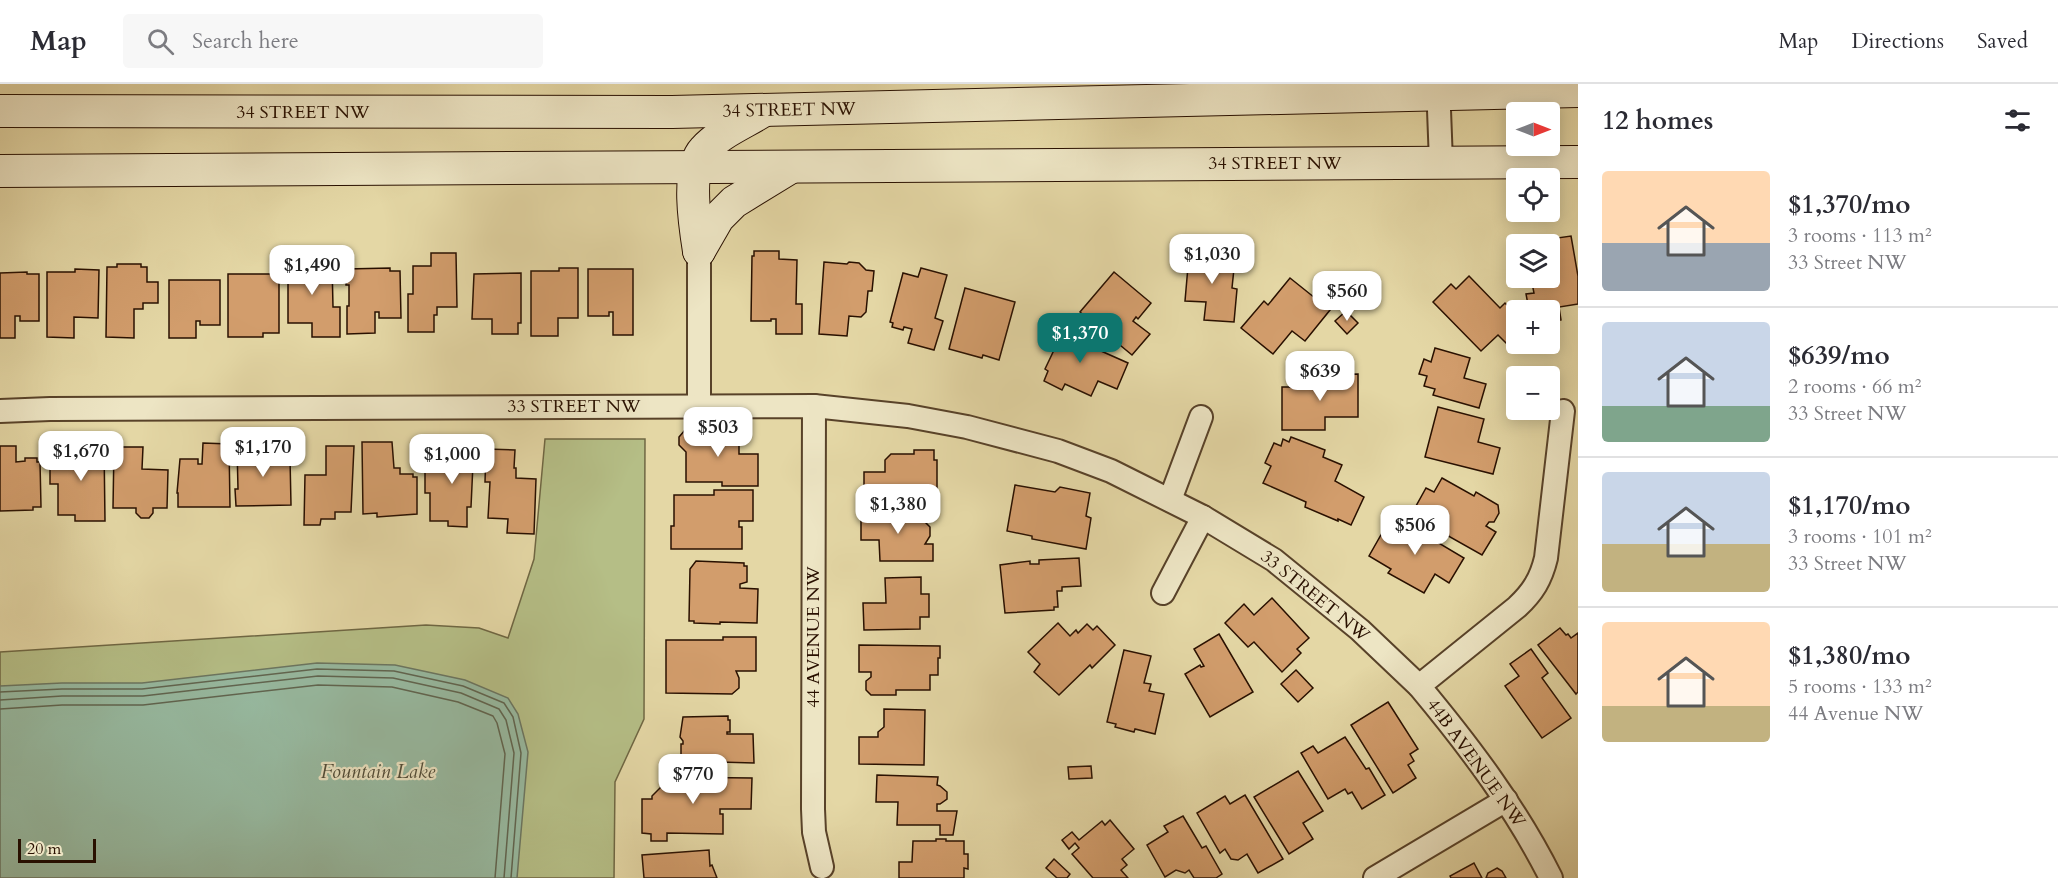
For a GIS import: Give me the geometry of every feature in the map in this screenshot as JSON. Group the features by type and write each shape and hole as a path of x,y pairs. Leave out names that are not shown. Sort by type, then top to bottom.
{"main road":[{"name":"34 STREET NW","path":"0,111 672,112 1438,89 1578,91"},
{"path":"699,251 695,225 695,168 702,151 764,110"},
{"name":"34 STREET NW","path":"0,171 1578,162"},
{"path":"699,251 718,218 734,202 793,165"}],"street":[{"path":"1438,89 1441,162"},
{"path":"699,251 699,405"},
{"name":"33 STREET NW","path":"0,411 62,408 699,405 814,406 908,416 1006,437 1058,451 1111,471 1203,517 1274,560 1314,591 1360,630 1419,686"},
{"name":"44 AVENUE NW","path":"814,406 813,809 814,832 822,867"},
{"name":"44B AVENUE NW","path":"1551,878 1538,851 1506,800 1464,740 1419,686 1517,607 1531,593 1541,577 1546,558 1563,411"},
{"path":"1170,500 1201,417"},
{"path":"1163,593 1203,517"},
{"path":"1375,878 1506,800"}],"shaded area":[{"name":"Fountain Lake","path":"545,439 645,439 644,719 615,782 614,878 0,878 0,652 426,625 479,628 508,638 534,559"}],"water":[{"name":"Fountain Lake","path":"317,663 395,665 465,680 508,698 518,714 528,752 517,878 0,878 0,686 142,683"}],"building":[{"path":"1571,236 1578,276 1578,304 1560,307 1560,300 1527,300 1526,294 1534,293 1533,288 1560,288 1560,238"},
{"path":"1202,248 1222,250 1221,258 1235,259 1232,288 1237,289 1234,322 1204,320 1206,302 1185,301 1189,255 1201,256"},
{"path":"754,251 779,251 779,259 797,260 796,304 802,304 802,334 776,334 776,319 751,321"},
{"path":"431,253 456,253 457,307 437,307 437,315 434,315 434,332 408,332 408,294 413,294 413,266 431,266"},
{"path":"288,255 313,255 314,263 332,263 333,307 340,307 340,337 312,337 312,323 288,323"},
{"path":"824,262 859,263 866,270 874,271 872,291 868,291 866,312 861,317 849,316 847,336 819,334"},
{"path":"117,264 141,264 141,267 147,267 147,282 158,282 158,303 143,303 143,309 134,309 134,338 106,337 107,267 117,267"},
{"path":"390,268 390,271 400,271 401,318 379,318 379,312 375,312 375,333 347,334 349,285 346,285 346,269"},
{"path":"559,268 578,268 578,318 558,318 558,336 531,336 531,271 559,271"},
{"path":"921,268 947,275 935,318 943,321 934,350 908,343 912,329 904,327 903,330 892,327 893,323 890,322 903,273 918,277"},
{"path":"75,269 99,270 98,318 74,317 74,338 47,337 47,272 75,272"},
{"path":"588,269 633,269 633,335 613,335 613,312 609,312 609,316 588,316"},
{"path":"27,272 27,274 39,274 39,321 20,321 20,316 15,316 15,338 0,338 0,273"},
{"path":"1114,272 1151,303 1138,319 1136,317 1133,321 1150,334 1132,355 1080,312"},
{"path":"521,273 521,323 518,323 518,334 492,334 492,319 472,319 474,274"},
{"path":"228,274 279,274 279,333 263,333 263,337 228,337"},
{"path":"1469,276 1500,308 1505,303 1506,343 1498,335 1481,351 1433,302 1451,284 1456,289"},
{"path":"1290,278 1330,310 1305,341 1292,331 1273,354 1241,328 1264,301 1268,305"},
{"path":"169,280 220,280 220,325 200,325 200,321 196,321 196,338 169,338"},
{"path":"965,288 1015,302 999,360 949,349"},
{"path":"1346,311 1358,323 1347,334 1335,321"},
{"path":"1047,327 1128,363 1117,389 1098,381 1091,396 1065,384 1062,390 1044,381 1048,371 1045,369 1054,350 1040,343"},
{"path":"1435,348 1470,358 1464,378 1486,384 1479,408 1433,395 1435,389 1424,386 1427,376 1419,374 1424,359 1431,362"},
{"path":"1358,374 1358,417 1325,417 1325,430 1282,430 1282,387 1306,387 1306,381 1314,375"},
{"path":"1438,407 1484,419 1478,442 1500,448 1493,474 1425,457"},
{"path":"685,430 739,430 739,454 758,454 758,486 722,486 722,482 686,482 686,452 679,445 679,437"},
{"path":"1291,437 1325,450 1323,457 1342,465 1335,481 1364,497 1351,525 1305,507 1306,502 1263,483 1271,466 1265,463 1274,443 1281,446 1283,439 1289,442"},
{"path":"362,442 392,442 394,468 400,468 400,474 413,474 413,477 417,477 417,514 377,517 377,513 363,514"},
{"path":"445,442 474,442 471,507 467,507 467,527 448,526 448,521 430,521 430,493 425,493 425,466 445,466"},
{"path":"203,443 229,444 230,507 178,507 180,459 198,459 198,464 202,464"},
{"path":"64,444 104,444 105,521 75,521 75,515 58,515 58,484 50,484 50,463 64,463"},
{"path":"0,446 16,446 16,462 25,461 25,458 37,458 37,462 40,462 41,507 33,507 33,510 0,511"},
{"path":"326,446 354,446 351,512 335,512 335,519 321,519 320,525 304,525 305,475 326,475"},
{"path":"114,447 143,447 142,469 168,470 167,508 153,508 153,513 149,518 141,518 136,513 136,508 113,508"},
{"path":"237,447 265,447 265,453 286,452 286,458 290,458 291,505 236,506"},
{"path":"486,449 515,450 516,478 536,479 534,534 507,533 508,519 488,518 490,482 485,482"},
{"path":"914,450 934,450 934,460 937,460 937,501 864,500 864,472 885,472 885,460 891,454 914,454"},
{"path":"1442,478 1474,496 1476,492 1498,505 1499,513 1494,522 1489,522 1486,526 1496,532 1482,555 1411,515 1426,488 1434,492"},
{"path":"1015,485 1055,492 1060,487 1090,493 1086,516 1091,518 1086,549 1032,539 1032,536 1007,531"},
{"path":"714,490 753,490 753,521 739,521 739,527 742,527 742,549 671,549 674,495 714,495"},
{"path":"921,511 921,522 925,522 930,527 930,536 925,544 933,544 933,561 880,561 879,540 861,540 861,512"},
{"path":"1390,519 1410,531 1412,527 1464,558 1449,583 1435,574 1424,593 1388,573 1391,569 1369,556"},
{"path":"1079,558 1081,586 1062,587 1062,591 1057,591 1058,607 1054,607 1054,610 1005,613 1000,565 1030,561 1030,564 1039,564 1039,560"},
{"path":"696,561 744,563 744,566 747,566 747,582 740,584 740,588 758,589 757,623 720,622 720,624 689,621 690,569"},
{"path":"921,577 921,594 929,594 929,617 920,617 920,629 864,630 863,603 886,603 885,578"},
{"path":"1272,598 1309,638 1297,649 1301,653 1282,672 1254,642 1248,647 1225,623 1244,604 1254,615"},
{"path":"1058,623 1070,636 1076,630 1078,633 1087,624 1093,630 1097,626 1115,645 1092,668 1090,665 1059,695 1034,672 1040,664 1028,652"},
{"path":"1560,628 1571,638 1578,633 1578,692 1576,694 1538,645"},
{"path":"1219,634 1253,692 1210,717 1185,674 1200,665 1204,666 1194,649"},
{"path":"723,637 756,637 756,671 736,671 739,688 732,694 666,693 666,640 723,640"},
{"path":"859,645 940,646 938,675 930,675 930,690 896,690 896,695 871,695 866,690 866,681 871,677 871,672 859,672"},
{"path":"1531,649 1548,673 1542,678 1571,718 1542,738 1505,686 1519,676 1510,664"},
{"path":"1124,650 1151,656 1144,683 1151,684 1149,691 1164,694 1155,734 1135,729 1134,732 1115,727 1116,724 1107,722"},
{"path":"1296,670 1313,688 1298,702 1281,684"},
{"path":"1388,702 1418,749 1410,754 1414,761 1408,765 1416,778 1393,793 1351,725"},
{"path":"884,709 925,710 924,765 859,764 859,737 878,737 878,732 884,727"},
{"path":"728,716 730,732 727,734 753,734 754,763 683,761 681,744 683,741 680,737 683,717"},
{"path":"1345,737 1366,769 1369,768 1385,795 1362,809 1352,792 1348,794 1345,789 1328,799 1301,753 1313,746 1318,753"},
{"path":"1091,766 1092,778 1069,779 1068,767"},
{"path":"1298,771 1323,811 1303,823 1313,839 1289,854 1254,797"},
{"path":"877,775 938,777 937,785 947,792 947,799 937,804 937,811 957,811 953,835 940,835 940,825 897,825 898,802 876,802"},
{"path":"663,777 752,778 751,809 720,809 720,814 723,814 723,834 667,833 667,841 651,841 651,834 642,833 642,799 652,799 652,796 662,786"},
{"path":"1245,795 1283,859 1258,873 1247,854 1238,860 1231,859 1225,849 1220,853 1197,813 1225,796 1230,804"},
{"path":"1183,816 1202,848 1206,846 1222,874 1216,878 1194,878 1189,870 1185,873 1176,870 1165,877 1147,845 1168,832 1164,826"},
{"path":"1110,820 1134,849 1122,859 1127,865 1121,870 1128,878 1093,878 1072,854 1079,848 1075,843 1069,849 1062,840 1072,832 1079,840 1102,821 1105,825"},
{"path":"936,839 964,841 964,854 968,854 968,869 964,868 964,878 899,878 899,862 912,862 913,841 936,841"},
{"path":"709,850 710,866 712,865 717,878 644,878 642,855"},
{"path":"1054,859 1070,874 1067,878 1057,878 1046,868"},
{"path":"1474,863 1482,878 1451,878 1450,876"},
{"path":"1497,868 1506,878 1486,878 1488,873"}]}
